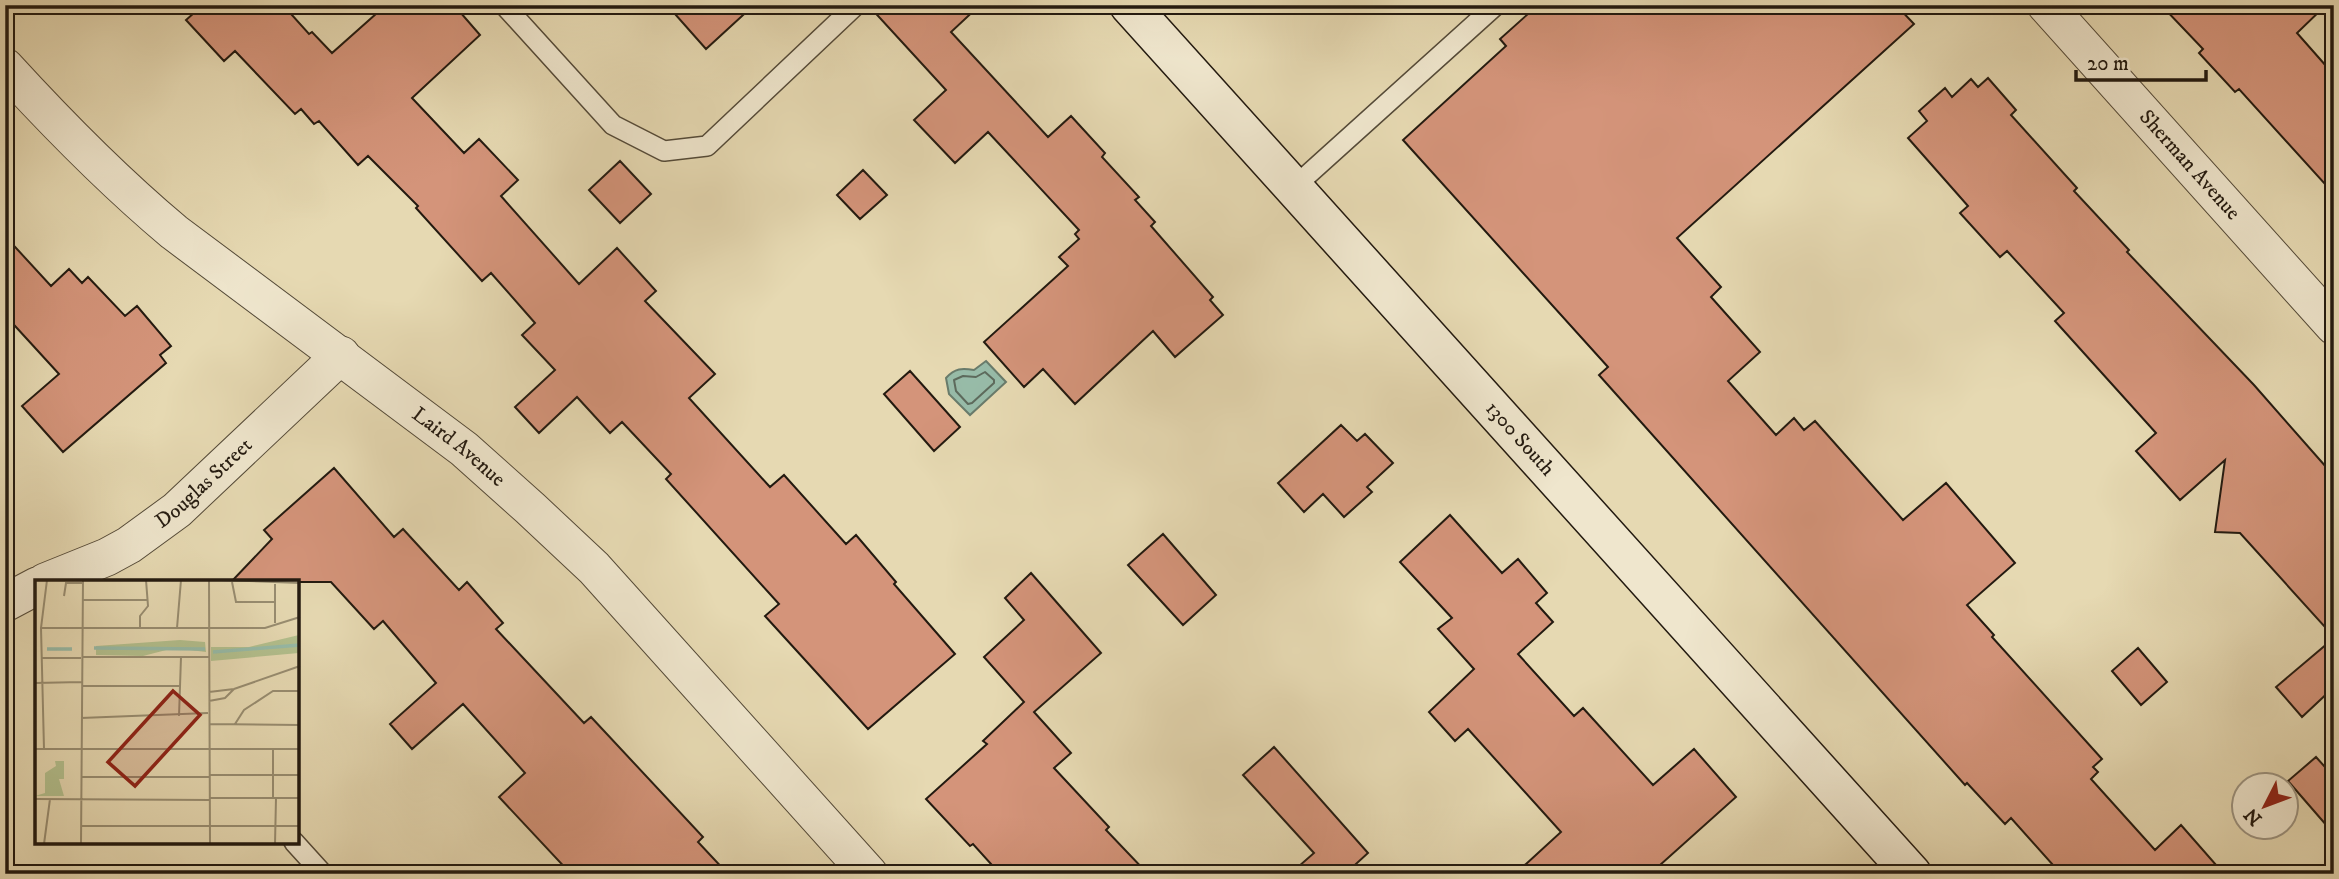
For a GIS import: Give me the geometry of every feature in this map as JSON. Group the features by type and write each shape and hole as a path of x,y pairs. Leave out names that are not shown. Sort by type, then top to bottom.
{"street":[{"name":"1300 South","path":"1129,5 1912,874"},
{"name":"Sherman Avenue","path":"2046,5 2334,326"},
{"name":"Laird Avenue","path":"5,67 94,162 139,203 464,449 594,568 869,874"},
{"name":"Douglas Street","path":"51,580 107,557 152,530 177,510 341,355"},
{"name":"Douglas Street","path":"5,603 35,588"}],"lane":[{"path":"503,5 612,125 664,151 707,146 856,5"},
{"path":"1293,188 1496,5"},
{"path":"296,844 323,874"}],"water":[{"path":"986,361 1006,382 970,415 949,394 946,378 959,370 974,370"}],"building":[{"path":"203,5 283,5 309,34 312,32 332,53 386,5 454,5 480,35 412,98 464,153 479,139 518,180 501,196 579,284 617,248 656,291 645,301 715,374 689,398 770,487 784,475 846,544 856,535 896,582 894,584 955,654 868,729 765,616 779,604 666,479 671,474 622,422 610,433 577,397 539,433 515,407 555,370 522,335 535,323 491,273 482,281 416,208 418,206 368,156 358,165 319,121 314,124 301,109 295,114 235,51 224,61 186,20"},
{"path":"667,5 754,5 706,49"},
{"path":"868,5 980,5 951,32 1048,137 1071,116 1105,153 1102,157 1139,197 1135,200 1155,222 1151,226 1213,297 1210,300 1223,315 1175,357 1153,331 1075,404 1043,369 1024,387 984,342 1068,266 1059,257 1079,239 1075,234 1079,230 988,132 955,163 914,120 946,90"},
{"path":"1538,5 1896,5 1914,24 1677,238 1721,287 1711,297 1760,352 1728,381 1776,435 1794,418 1804,430 1815,421 1903,520 1946,483 2015,563 1967,605 1994,635 1992,637 2102,759 2093,767 2098,772 2091,779 2155,850 2181,825 2224,874 2061,874 2011,818 2005,824 1967,783 1965,785 1599,375 1608,367 1403,140 1506,46 1500,39"},
{"path":"2161,5 2326,5 2297,33 2334,75 2334,194 2239,89 2235,92 2199,53 2203,49"},
{"path":"1988,78 2016,110 2011,115 2077,188 2074,191 2129,250 2127,252 2254,385 2334,476 2334,637 2240,533 2215,532 2225,460 2180,500 2136,451 2156,433 2055,321 2064,313 2007,251 2000,257 1960,213 1968,206 1908,138 1927,121 1919,111 1945,88 1952,97 1971,79 1978,87"},
{"path":"620,161 651,194 620,223 589,190"},
{"path":"863,170 887,195 860,219 837,195"},
{"path":"5,236 51,286 69,269 82,283 88,277 125,316 137,306 171,346 160,355 166,363 63,452 22,406 59,374 5,315"},
{"path":"910,371 960,427 934,451 884,394"},
{"path":"1341,425 1357,441 1365,434 1393,463 1367,487 1372,492 1344,517 1323,494 1304,512 1278,483"},
{"path":"334,468 394,537 403,529 459,590 467,582 503,623 496,629 584,723 591,717 703,837 698,842 728,874 571,874 499,797 525,773 463,704 412,749 390,724 436,683 383,621 374,629 331,582 233,580 272,539 264,530"},
{"path":"1450,515 1502,573 1518,559 1547,593 1536,603 1553,622 1518,654 1574,716 1583,708 1653,785 1694,749 1736,797 1650,874 1515,874 1561,832 1468,729 1455,741 1429,712 1474,669 1438,629 1452,618 1400,562"},
{"path":"1163,534 1216,595 1183,625 1128,565"},
{"path":"1031,573 1101,653 1034,712 1071,753 1054,768 1109,827 1106,830 1148,874 1000,874 926,799 987,744 983,741 1024,702 984,657 1024,620 1005,598"},
{"path":"2334,638 2334,687 2302,717 2276,687"},
{"path":"2138,648 2167,682 2141,705 2112,671"},
{"path":"1274,747 1368,853 1345,874 1290,874 1314,853 1243,775"},
{"path":"2316,757 2334,777 2334,834 2300,795 2300,771"}]}
